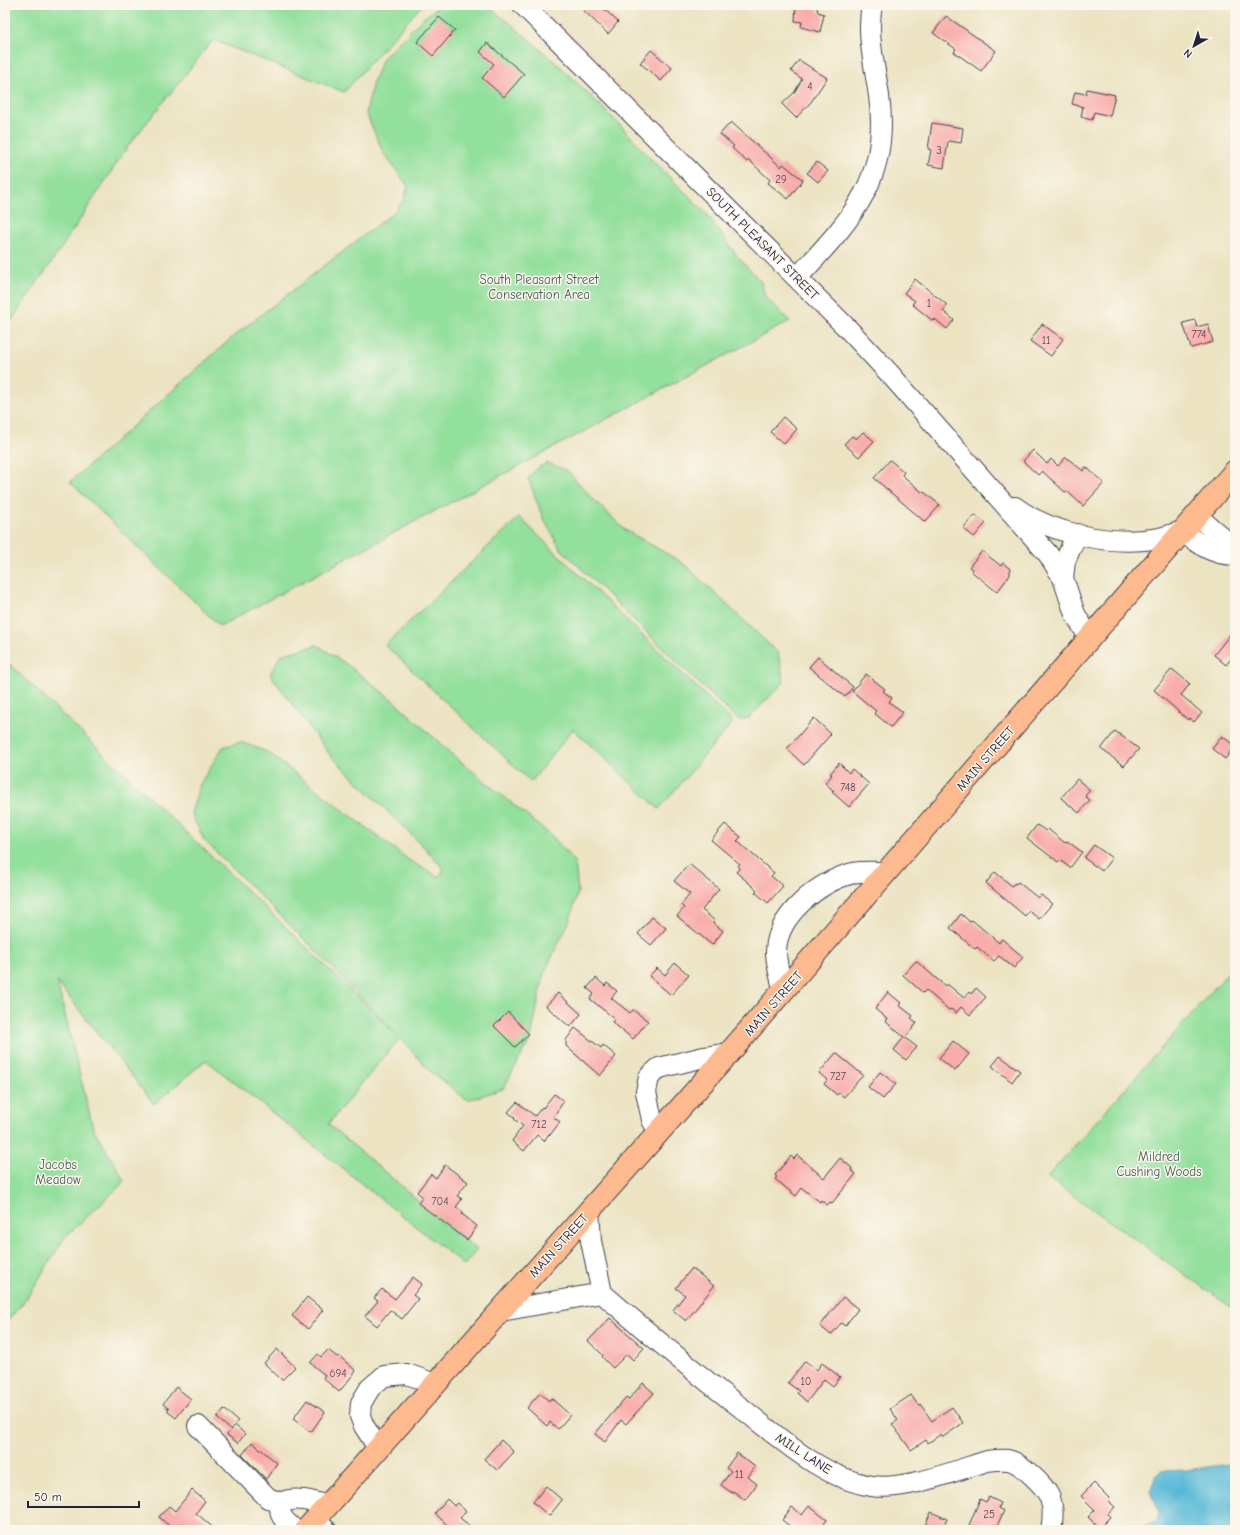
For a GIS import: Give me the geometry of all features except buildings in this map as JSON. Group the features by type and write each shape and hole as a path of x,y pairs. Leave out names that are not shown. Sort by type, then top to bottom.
{"main road":[{"name":"MAIN STREET","path":"318,1521 378,1448 729,1053 1090,639 1182,531 1235,472"}],"street":[{"name":"SOUTH PLEASANT STREET","path":"523,5 670,153 798,277 886,368 1048,554 1063,578 1075,614 1090,639"},
{"path":"798,277 849,220 868,186 875,169 881,134 882,115 871,42 870,30 872,5"},
{"name":"SOUTH PLEASANT STREET","path":"992,491 1030,517 1077,534 1107,539 1133,540 1153,539 1182,531"},
{"path":"1196,515 1225,540 1235,555"},
{"path":"1182,531 1200,546 1218,553 1235,555"},
{"path":"1063,578 1065,561 1077,534"},
{"path":"784,990 778,971 776,953 780,933 793,911 807,897 830,882 854,873 887,872"},
{"path":"659,1132 652,1120 646,1092 649,1077 659,1068 704,1057 729,1053"},
{"path":"500,1311 602,1293 591,1241 589,1210"},
{"name":"MILL LANE","path":"602,1293 692,1370 785,1442 826,1470 843,1478 873,1486 905,1485 987,1461 998,1459 1010,1460 1030,1472 1049,1496 1053,1518 1051,1530"},
{"path":"378,1448 364,1426 360,1416 361,1403 370,1388 384,1376 407,1374 435,1384"},
{"path":"198,1426 268,1498 280,1503 288,1499 312,1500 318,1521"},
{"path":"280,1503 279,1512 283,1519 295,1530"}],"green space":[{"path":"5,5 422,5 344,92 213,40 128,146 58,253 5,329"},
{"name":"South Pleasant Street Conservation Area","path":"441,5 485,5 510,23 564,70 706,213 737,256 761,282 765,297 790,321 220,626 70,482 235,335 394,212 404,200 408,186 383,152 366,113 373,82 383,58 422,19"},
{"path":"548,463 568,471 589,495 625,530 683,563 778,653 784,682 749,718 738,720 560,548 543,518 528,478 539,467"},
{"path":"519,517 733,722 659,809 573,729 531,782 385,645"},
{"name":"Jacobs Meadow","path":"317,645 345,663 394,701 455,757 553,837 575,862 578,892 569,922 544,973 531,1038 503,1089 467,1100 431,1072 400,1038 328,1124 477,1250 464,1265 206,1060 154,1104 57,982 93,1128 125,1181 65,1237 27,1298 5,1324 5,660 398,1036 320,955 204,840 191,813 200,784 223,747 241,742 267,752 410,861 439,877 444,869 425,848 330,755 270,674 281,655"},
{"name":"Mildred Cushing Woods","path":"1235,965 1235,1310 1047,1177"}],"water":[{"path":"1235,1463 1235,1530 1129,1530 1149,1525 1157,1521 1159,1511 1150,1492 1156,1475 1162,1471 1187,1470"}]}
